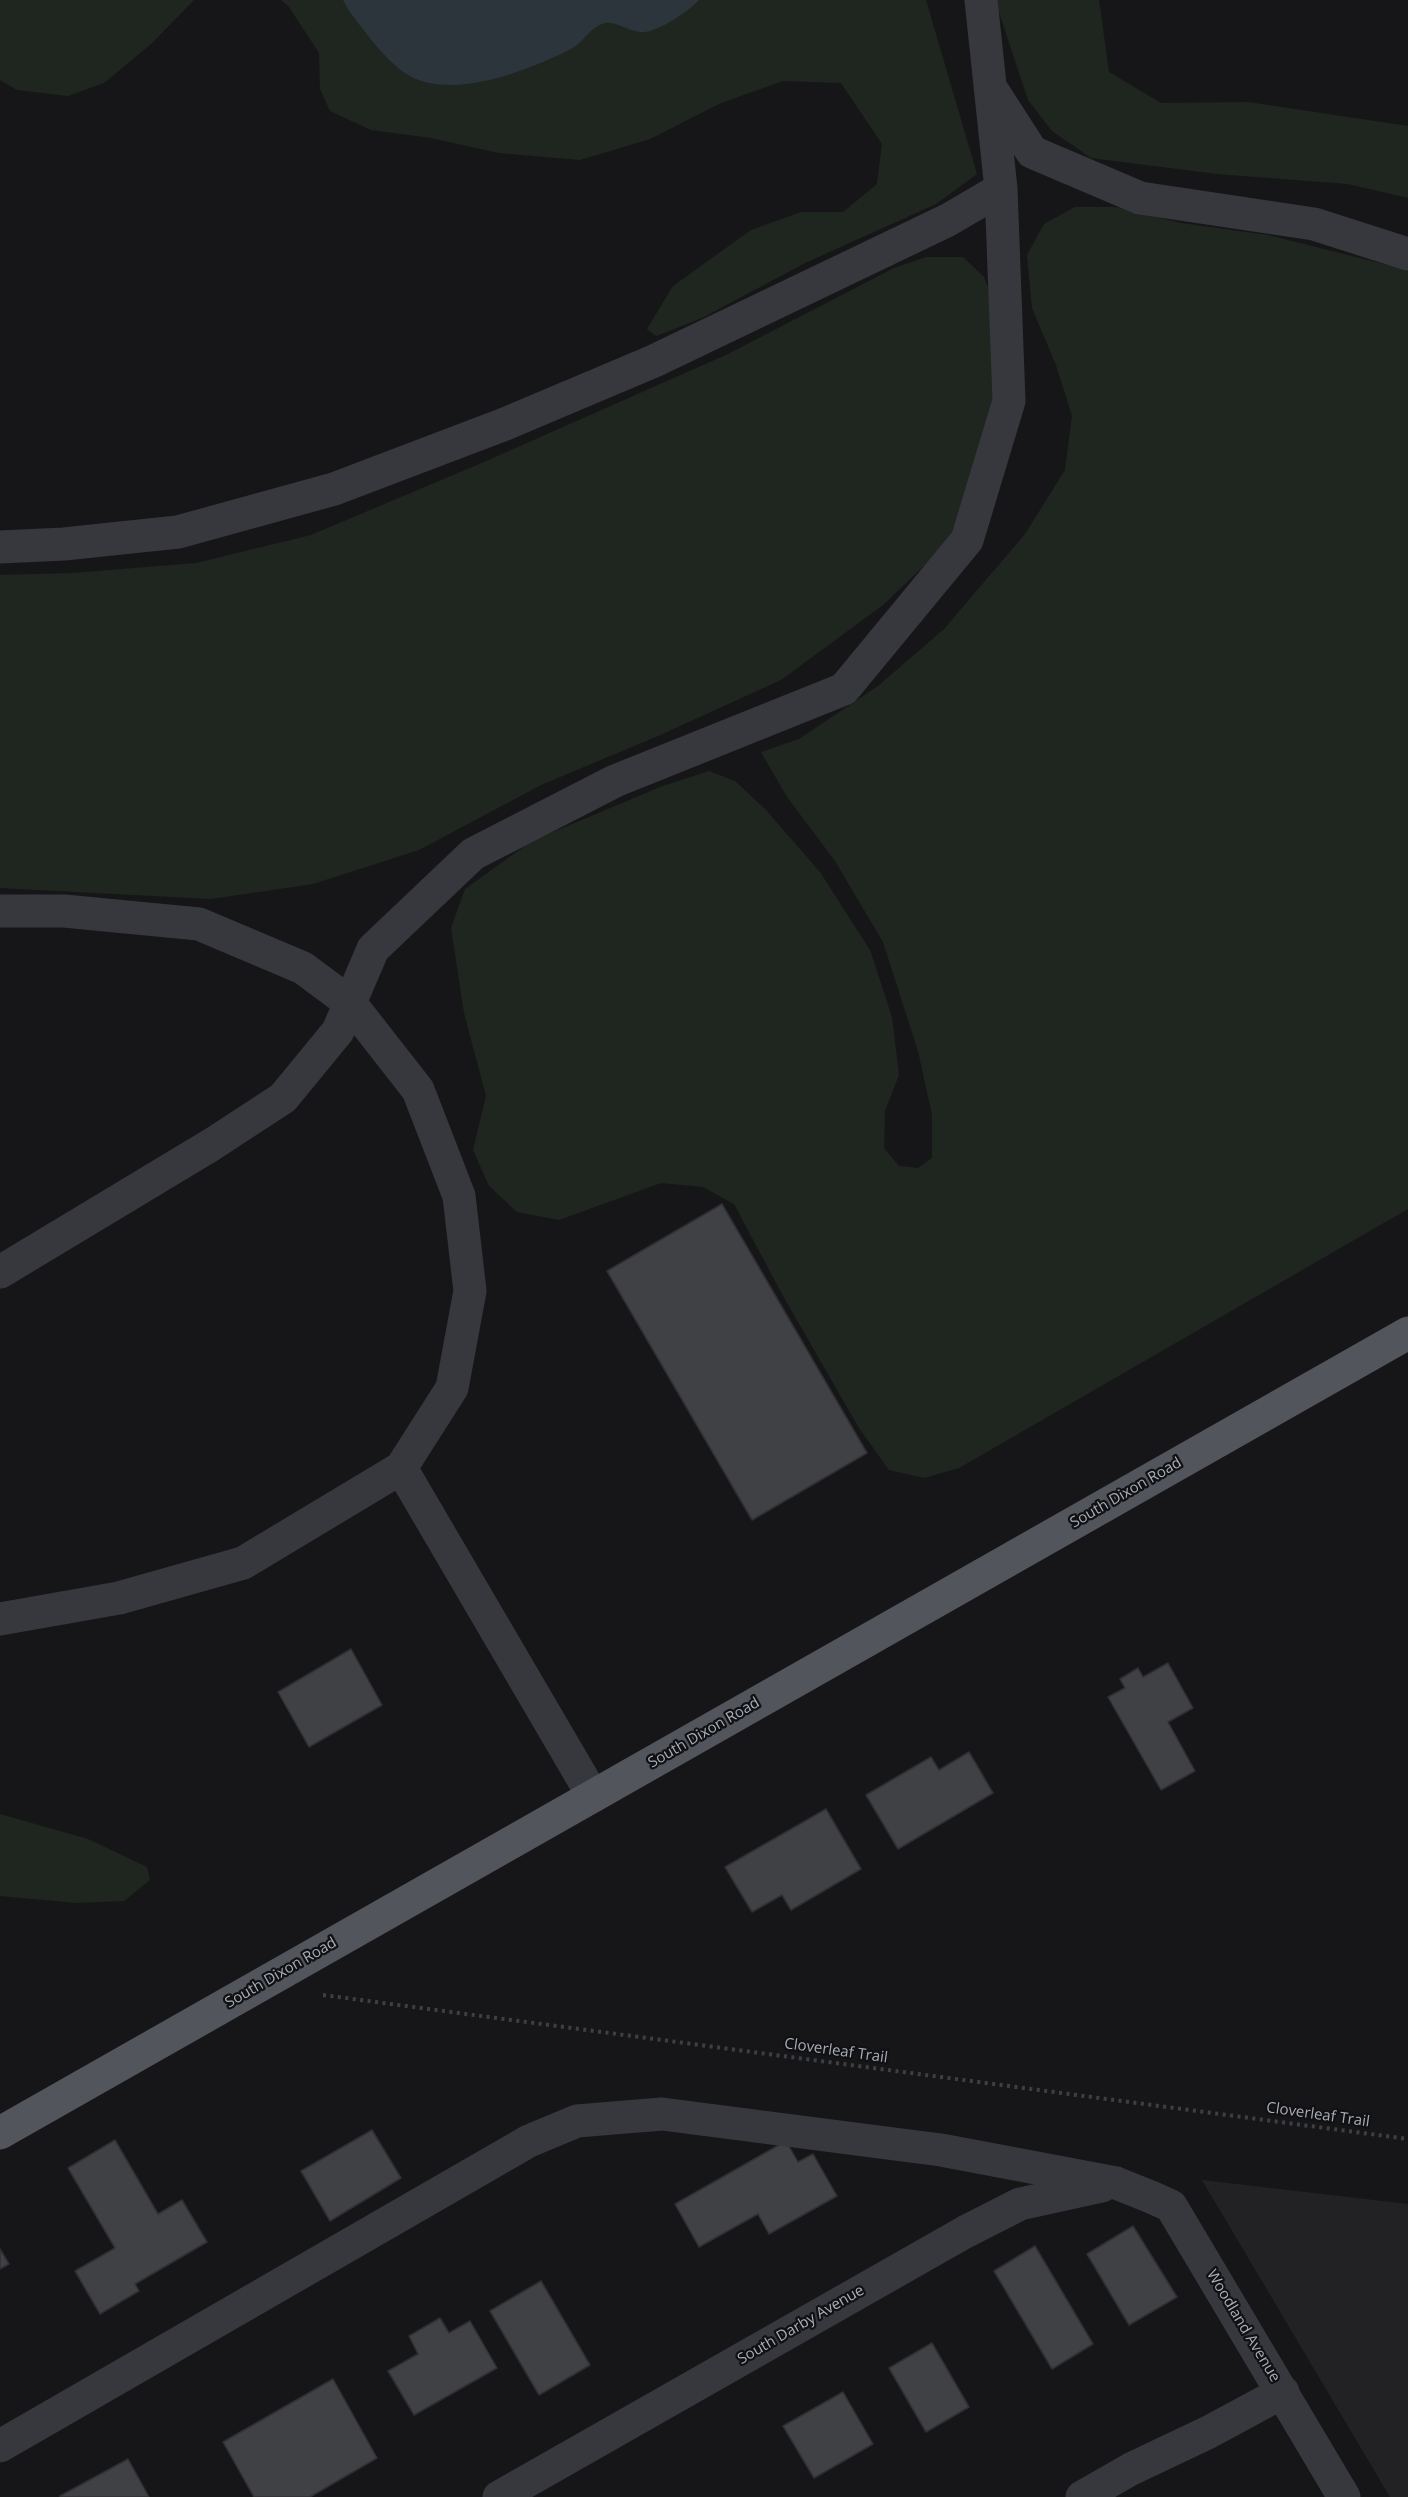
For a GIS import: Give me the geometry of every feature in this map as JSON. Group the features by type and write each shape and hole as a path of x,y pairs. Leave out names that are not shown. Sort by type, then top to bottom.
{"main road":[{"name":"South Dixon Road","path":"0,2133 1408,1333"}],"street":[{"path":"0,1272 211,1145 283,1098 338,1030 373,949 473,854 615,781 844,689 967,540 1010,401 1001,189 981,0"},
{"path":"990,87 1032,152 1140,198 1314,224 1408,254"},
{"path":"0,547 64,544 178,532 334,489 505,424 654,361 948,220 1001,189"},
{"path":"0,910 64,911 199,924 303,968 350,1003 418,1090 459,1196 470,1291 452,1388 401,1468 243,1563 119,1598 0,1619"},
{"path":"401,1468 593,1796"},
{"name":"Woodland Avenue","path":"0,2446 529,2141 577,2121 662,2114 941,2150 1116,2183 1171,2206 1344,2497"},
{"name":"South Darby Avenue","path":"499,2497 934,2250 1020,2204 1116,2183"},
{"path":"1082,2497 1131,2469 1209,2433 1283,2392"}],"path":[{"name":"Cloverleaf Trail","path":"262,1984 340,1998 1408,2139"}],"shaded area":[{"path":"0,0 194,0 151,44 104,83 68,96 17,90 0,80"},
{"path":"281,0 926,0 977,174 936,204 805,263 702,318 656,336 647,329 673,286 751,230 801,212 843,212 877,184 882,144 841,83 783,81 721,103 650,139 580,160 499,153 431,138 371,130 330,111 320,89 319,53 289,7"},
{"path":"343,0 699,0 663,26 647,32 605,23 595,28 574,47 534,66 494,79 454,85 434,84 416,79 403,72 374,43"},
{"path":"995,0 1099,0 1109,72 1161,103 1248,102 1408,126 1408,198 1348,184 1217,174 1091,158 1052,131 1028,100"},
{"path":"1075,207 1116,207 1181,223 1268,235 1408,270 1408,1209 959,1468 924,1478 889,1470 859,1428 782,1294 734,1204 703,1187 661,1183 559,1220 517,1212 489,1186 473,1150 486,1096 464,1013 451,928 465,889 532,841 660,787 709,771 735,781 765,809 820,872 870,950 892,1017 899,1075 885,1111 884,1148 899,1166 918,1168 932,1158 932,1115 918,1051 883,942 835,861 787,797 761,752 799,739 878,686 944,629 1025,534 1065,470 1072,416 1056,365 1032,308 1027,255 1044,224"},
{"path":"926,257 963,257 984,277 993,300 1000,394 967,496 948,543 883,605 781,680 658,736 541,785 419,850 313,884 211,899 0,888 0,575 73,573 196,563 311,535 484,462 728,354 894,268"},
{"path":"0,1814 88,1839 147,1867 150,1880 124,1901 78,1903 0,1896"},
{"path":"1202,2180 1408,2204 1408,2497 1390,2497"}],"building":[{"path":"722,1204 867,1453 752,1520 607,1271"},
{"path":"351,1649 382,1705 309,1747 278,1692"},
{"path":"1168,1663 1193,1708 1168,1722 1195,1771 1161,1790 1108,1697 1125,1688 1120,1679 1138,1668 1143,1677"},
{"path":"969,1752 993,1793 898,1849 866,1795 931,1757 939,1770"},
{"path":"826,1809 861,1869 791,1910 782,1895 752,1912 725,1867"},
{"path":"372,2130 401,2178 330,2221 301,2171"},
{"path":"115,2140 158,2214 182,2200 207,2242 135,2284 139,2291 100,2314 75,2271 115,2248 68,2168"},
{"path":"786,2141 798,2162 813,2154 837,2196 769,2234 758,2214 699,2247 675,2204"},
{"path":"1133,2226 1177,2297 1129,2325 1087,2254"},
{"path":"1035,2246 1093,2344 1052,2369 994,2271"},
{"path":"0,2249 9,2264 0,2269"},
{"path":"541,2281 590,2365 539,2395 490,2311"},
{"path":"440,2318 449,2333 470,2321 497,2368 414,2415 388,2371 418,2354 409,2336"},
{"path":"932,2343 969,2407 926,2432 889,2368"},
{"path":"333,2379 377,2458 310,2497 254,2497 223,2442"},
{"path":"843,2392 873,2444 814,2478 783,2426"},
{"path":"128,2459 149,2497 60,2497 60,2496"}]}
